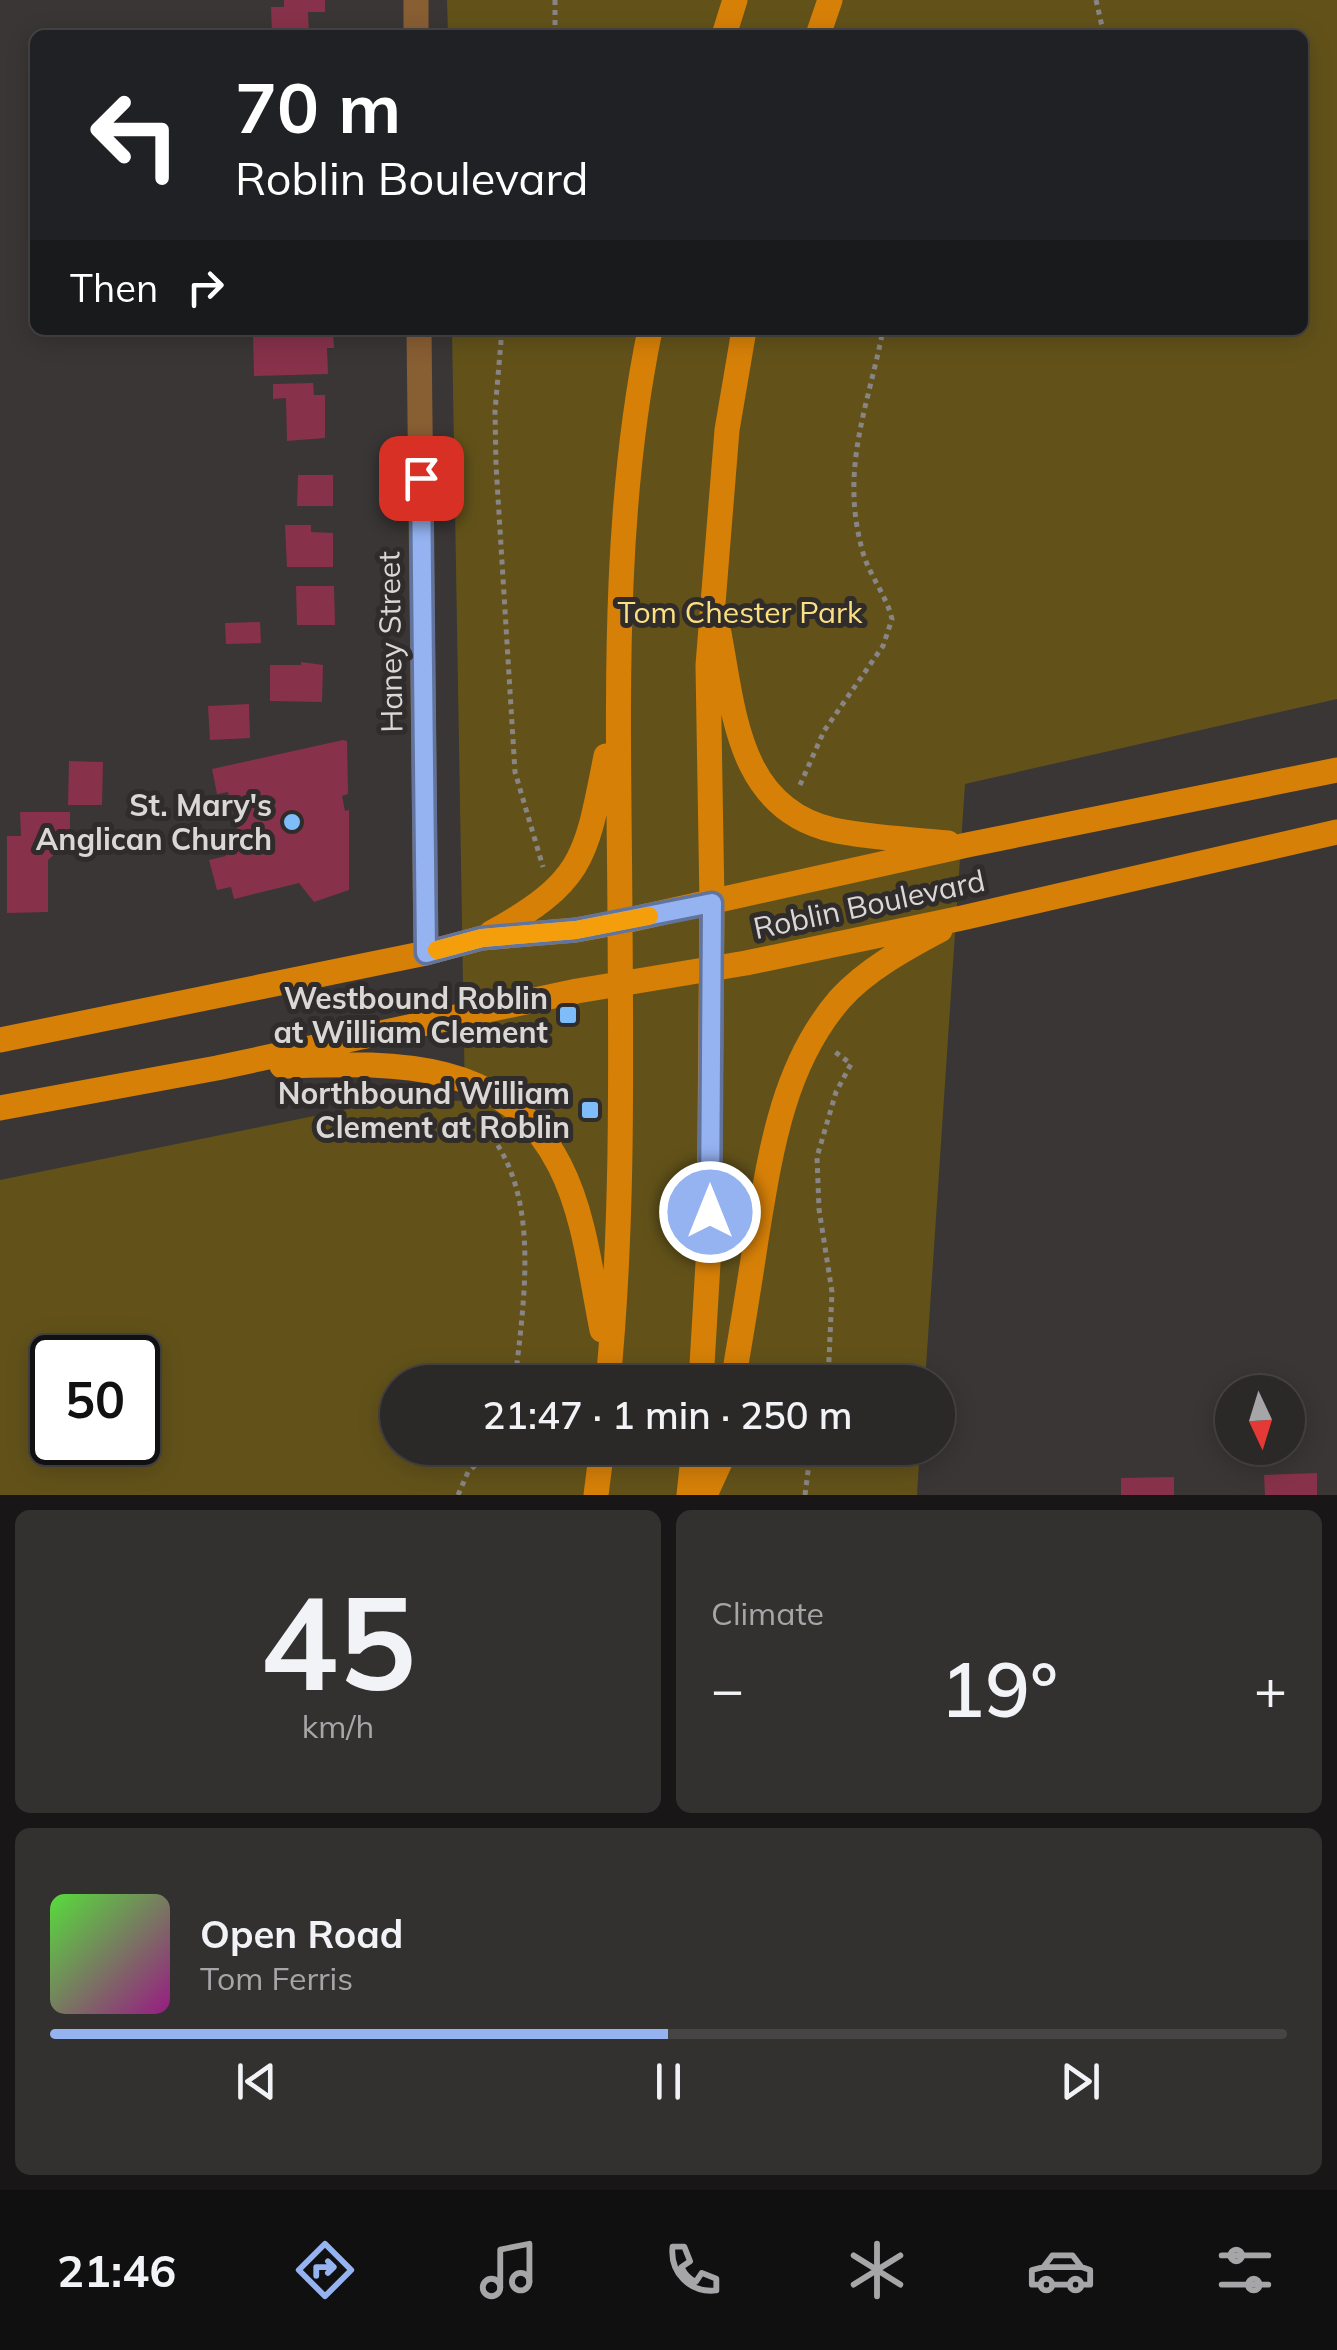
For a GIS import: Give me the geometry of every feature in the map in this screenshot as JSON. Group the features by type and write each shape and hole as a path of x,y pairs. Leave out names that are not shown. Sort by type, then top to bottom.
{"main road":[{"path":"725,30 734,0"},
{"path":"820,30 830,0"},
{"path":"610,1365 619,1194 616,707 626,526 636,417 649,335"},
{"path":"702,1365 710,1246 712,903 708,666 725,450 743,335"},
{"path":"712,599 745,752 768,793 786,808 832,830 968,845"},
{"path":"482,938 534,909 560,887 588,844 616,707"},
{"name":"Roblin Boulevard","path":"0,1040 426,953 482,938 620,922 968,845 1337,770"},
{"name":"Roblin Boulevard","path":"0,1108 217,1068 577,990 712,970 962,918 1337,832"},
{"path":"736,1365 767,1172 785,1098 799,1062 841,998 870,973 962,918"},
{"path":"217,1068 404,1065 476,1085 513,1107 538,1133 560,1166 574,1202 607,1365"},
{"path":"596,1495 600,1465"},
{"path":"689,1495 692,1465"},
{"path":"705,1495 719,1465"}],"street":[{"path":"416,0 416,30"},
{"name":"Haney Street","path":"419,335 426,953"}],"path":[{"path":"555,0 555,30"},
{"path":"1096,0 1103,30"},
{"path":"502,335 496,464 515,772 546,878 560,887"},
{"path":"786,808 811,766 824,731 890,632 890,607 868,569 862,549 852,483 859,426 882,335"},
{"path":"814,1036 851,1064 836,1092 817,1157 819,1209 832,1292 829,1365"},
{"path":"492,1136 506,1155 516,1181 522,1219 523,1270 516,1365"},
{"path":"458,1495 468,1472 476,1465"},
{"path":"805,1495 809,1465"}],"green space":[{"name":"Tom Chester Park","path":"447,0 1337,0 1337,699 965,784 926,1365 380,1365 380,1465 919,1465 917,1495 0,1495 0,1180 397,1099 465,1101 452,335 1308,335 1308,30 448,30"}],"building":[{"path":"284,0 325,0 325,12 308,12 309,30 272,30 271,7 284,7"},
{"path":"253,335 333,335 334,348 327,348 328,374 254,376"},
{"path":"313,383 314,395 325,395 325,438 287,441 286,398 273,399 273,384"},
{"path":"298,475 333,475 333,506 297,506"},
{"path":"285,525 311,525 311,532 333,533 333,567 287,567"},
{"path":"296,586 334,586 335,625 297,625"},
{"path":"260,622 261,643 226,644 225,623"},
{"path":"270,665 323,665 322,702 270,701"},
{"path":"249,704 250,738 210,740 208,706"},
{"name":"St. Mary's Anglican Church","path":"347,741 348,794 342,796 345,811 349,810 349,890 314,902 299,883 234,899 231,887 217,890 209,860 226,856 224,847 238,833 228,792 217,794 212,769"},
{"path":"69,761 103,762 102,805 68,805"},
{"path":"20,812 70,812 70,840 62,840 63,847 48,860 48,912 7,913 7,836 21,836"},
{"path":"1317,1473 1317,1495 1265,1495 1264,1475"},
{"path":"1174,1477 1174,1495 1121,1495 1121,1478"}],"slow traffic":[{"path":"437,950 482,938 576,930 649,916"}],"place":[{"name":"St. Mary's Anglican Church","path":"292,822"},
{"name":"Westbound Roblin at William Clement","path":"568,1015"},
{"name":"Northbound William Clement at Roblin","path":"590,1110"}],"route":[{"path":"421,478 426,953 482,938 576,930 712,903 710,1212"}]}
